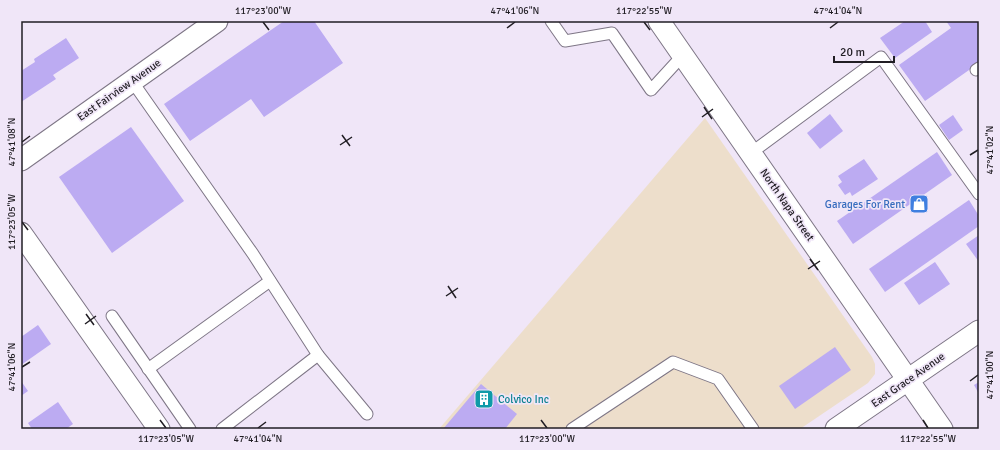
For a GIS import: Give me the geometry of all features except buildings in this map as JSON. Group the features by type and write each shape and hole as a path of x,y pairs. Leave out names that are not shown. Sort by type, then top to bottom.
{"street":[{"name":"East Fairview Avenue","path":"21,160 217,21"},
{"name":"North Napa Street","path":"659,21 942,429"},
{"path":"21,234 160,429"},
{"name":"East Grace Avenue","path":"836,429 979,331"}],"lane":[{"path":"551,21 565,41 612,33 651,90 682,55"},
{"path":"750,153 881,57 979,194"},
{"path":"132,81 270,281 318,355 367,414"},
{"path":"148,369 270,281"},
{"path":"112,316 190,429"},
{"path":"222,429 318,355"},
{"path":"572,429 673,362 718,379 753,429"}],"shaded area":[{"path":"705,118 872,357 875,364 875,374 868,383 800,429 439,429"}],"place":[{"name":"Garages For Rent","path":"919,204"},
{"name":"Colvico Inc","path":"484,399"}]}
